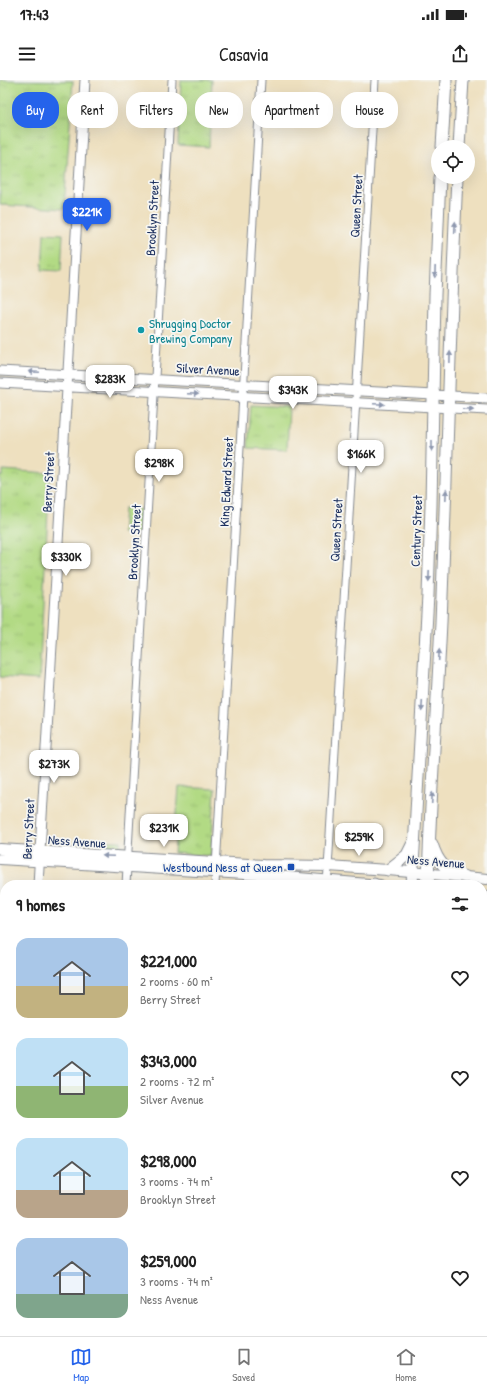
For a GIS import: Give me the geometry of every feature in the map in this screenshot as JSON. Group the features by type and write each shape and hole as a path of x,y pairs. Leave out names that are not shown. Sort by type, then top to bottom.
{"main road":[{"path":"442,140 446,80"},
{"path":"459,140 463,80"},
{"name":"Century Street","path":"412,880 428,595 435,280 440,184"},
{"path":"428,879 441,622 450,396 452,295 458,184"},
{"path":"430,837 436,858 444,866 465,877"},
{"path":"388,870 407,855 414,840"},
{"name":"Ness Avenue","path":"0,849 40,851 127,862"},
{"name":"Ness Avenue","path":"0,859 39,862 127,862 216,867 328,866 412,872 428,879 465,877 487,879"},
{"name":"Ness Avenue","path":"216,867 306,880"}],"street":[{"name":"Berry Street","path":"38,880 85,80"},
{"name":"Brooklyn Street","path":"126,880 172,80"},
{"name":"King Edward Street","path":"215,880 261,80"},
{"name":"Queen Street","path":"327,880 375,80"},
{"name":"Silver Avenue","path":"0,371 487,398"},
{"name":"Silver Avenue","path":"0,383 487,410"}],"green space":[{"path":"0,80 73,81 72,92 67,92 67,128 70,128 64,209 0,205"},
{"path":"181,80 212,80 211,92 195,92 195,128 210,128 209,147 178,145 179,128 187,128 187,92 180,92"},
{"path":"44,233 63,234 61,271 42,270"},
{"path":"251,405 289,407 287,450 248,448"},
{"path":"3,470 50,473 39,680 0,677 0,476 3,476"},
{"path":"124,508 140,509 138,533 122,533"},
{"path":"179,787 215,789 211,856 174,853"},
{"path":"104,841 121,841 120,849 104,848"}],"place":[{"name":"Shrugging Doctor Brewing Company","path":"141,330"},
{"name":"Westbound Ness at Queen","path":"291,867"}]}
